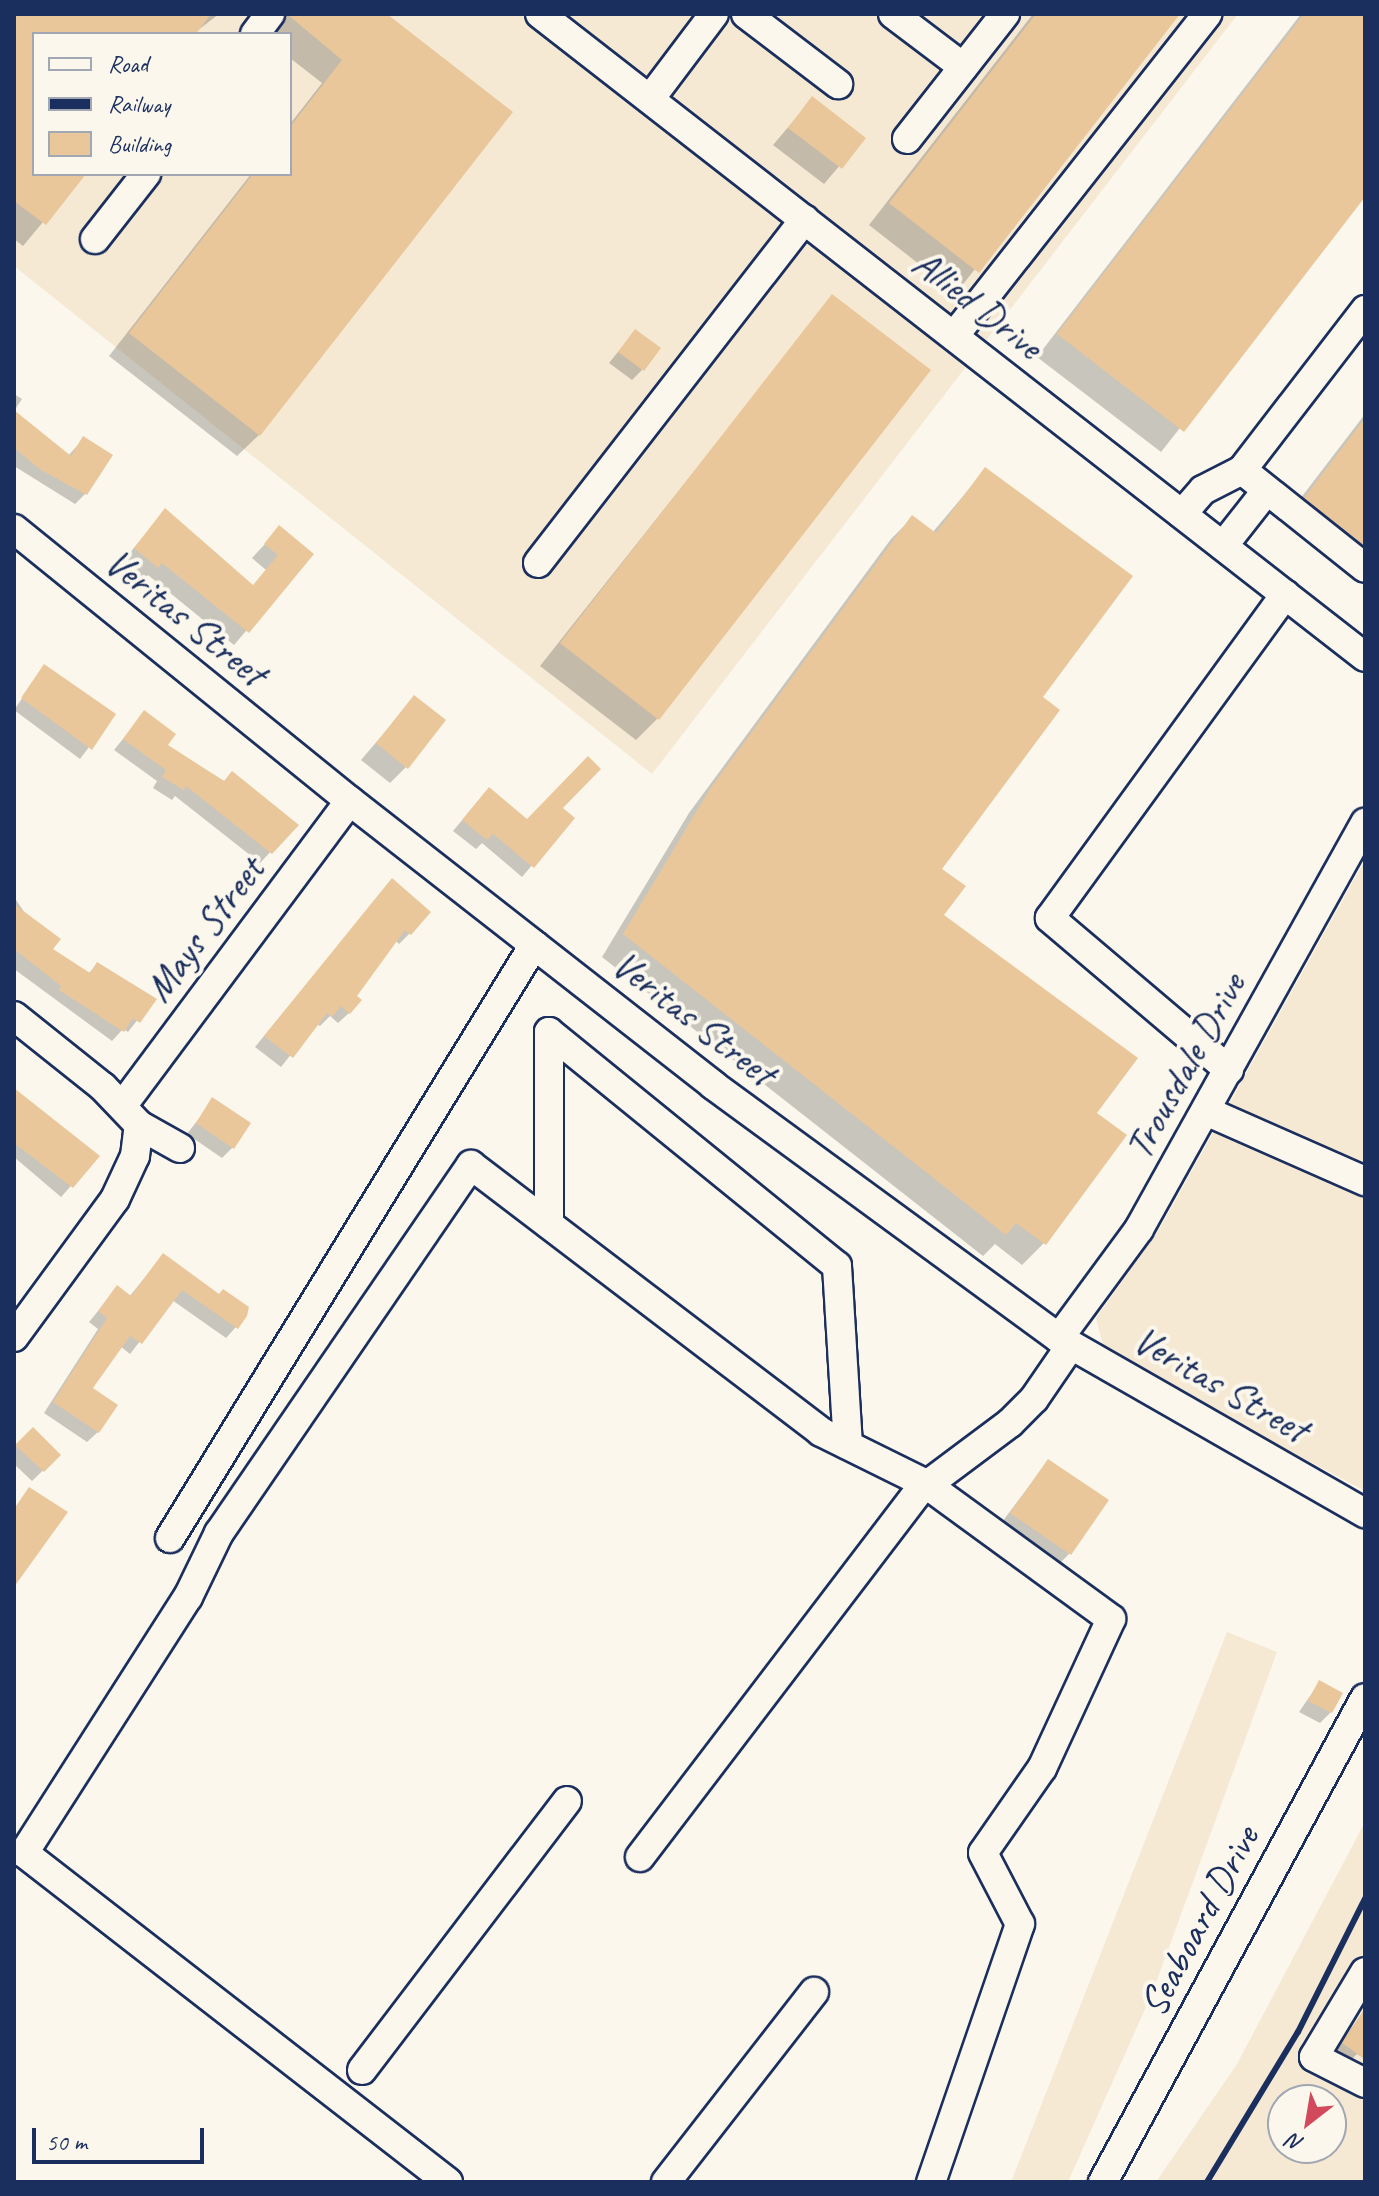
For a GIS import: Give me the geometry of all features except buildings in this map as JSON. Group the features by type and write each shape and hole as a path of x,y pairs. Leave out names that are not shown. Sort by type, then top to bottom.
{"street":[{"path":"256,32 270,14"},
{"name":"Allied Drive","path":"540,14 1365,657"},
{"path":"650,99 714,14"},
{"path":"746,14 838,84"},
{"path":"893,14 963,67"},
{"path":"907,139 1005,14"},
{"path":"954,336 1207,14"},
{"path":"95,239 144,176"},
{"path":"538,563 805,219"},
{"path":"1182,514 1203,490 1242,470 1365,310"},
{"path":"1242,470 1365,568"},
{"path":"1223,546 1267,490"},
{"name":"Veritas Street","path":"14,529 350,801 713,1085 1065,1342 1365,1513"},
{"path":"1229,1070 1050,918 1285,594"},
{"name":"Mays Street","path":"14,1337 115,1199 135,1156 131,1115 350,801"},
{"name":"Trousdale Drive","path":"640,1857 926,1484 1010,1423 1034,1399 1065,1342 1139,1229 1365,823"},
{"path":"170,1538 534,945"},
{"path":"14,1016 131,1115 180,1148"},
{"path":"549,1224 549,1032 837,1266 848,1445"},
{"path":"1206,1111 1365,1181"},
{"path":"448,2182 24,1853 188,1597 219,1533 471,1165 821,1432 926,1484 1111,1619 1042,1768 983,1853 1020,1924 931,2182"},
{"name":"Seaboard Drive","path":"1103,2182 1365,1698"},
{"path":"362,2070 567,1801"},
{"path":"1365,1972 1314,2057 1365,2083"},
{"path":"666,2182 814,1992"}],"shaded area":[{"path":"14,14 1238,14 652,774 14,266"},
{"path":"1365,860 1365,1491 1105,1353 1096,1318 1161,1226"},
{"path":"1227,1632 1277,1652 1153,1991 1068,2182 1011,2182"},
{"path":"1365,1822 1365,2182 1156,2182 1237,2064"}],"railway":[{"path":"1207,2182 1298,2032 1365,1899"}]}
